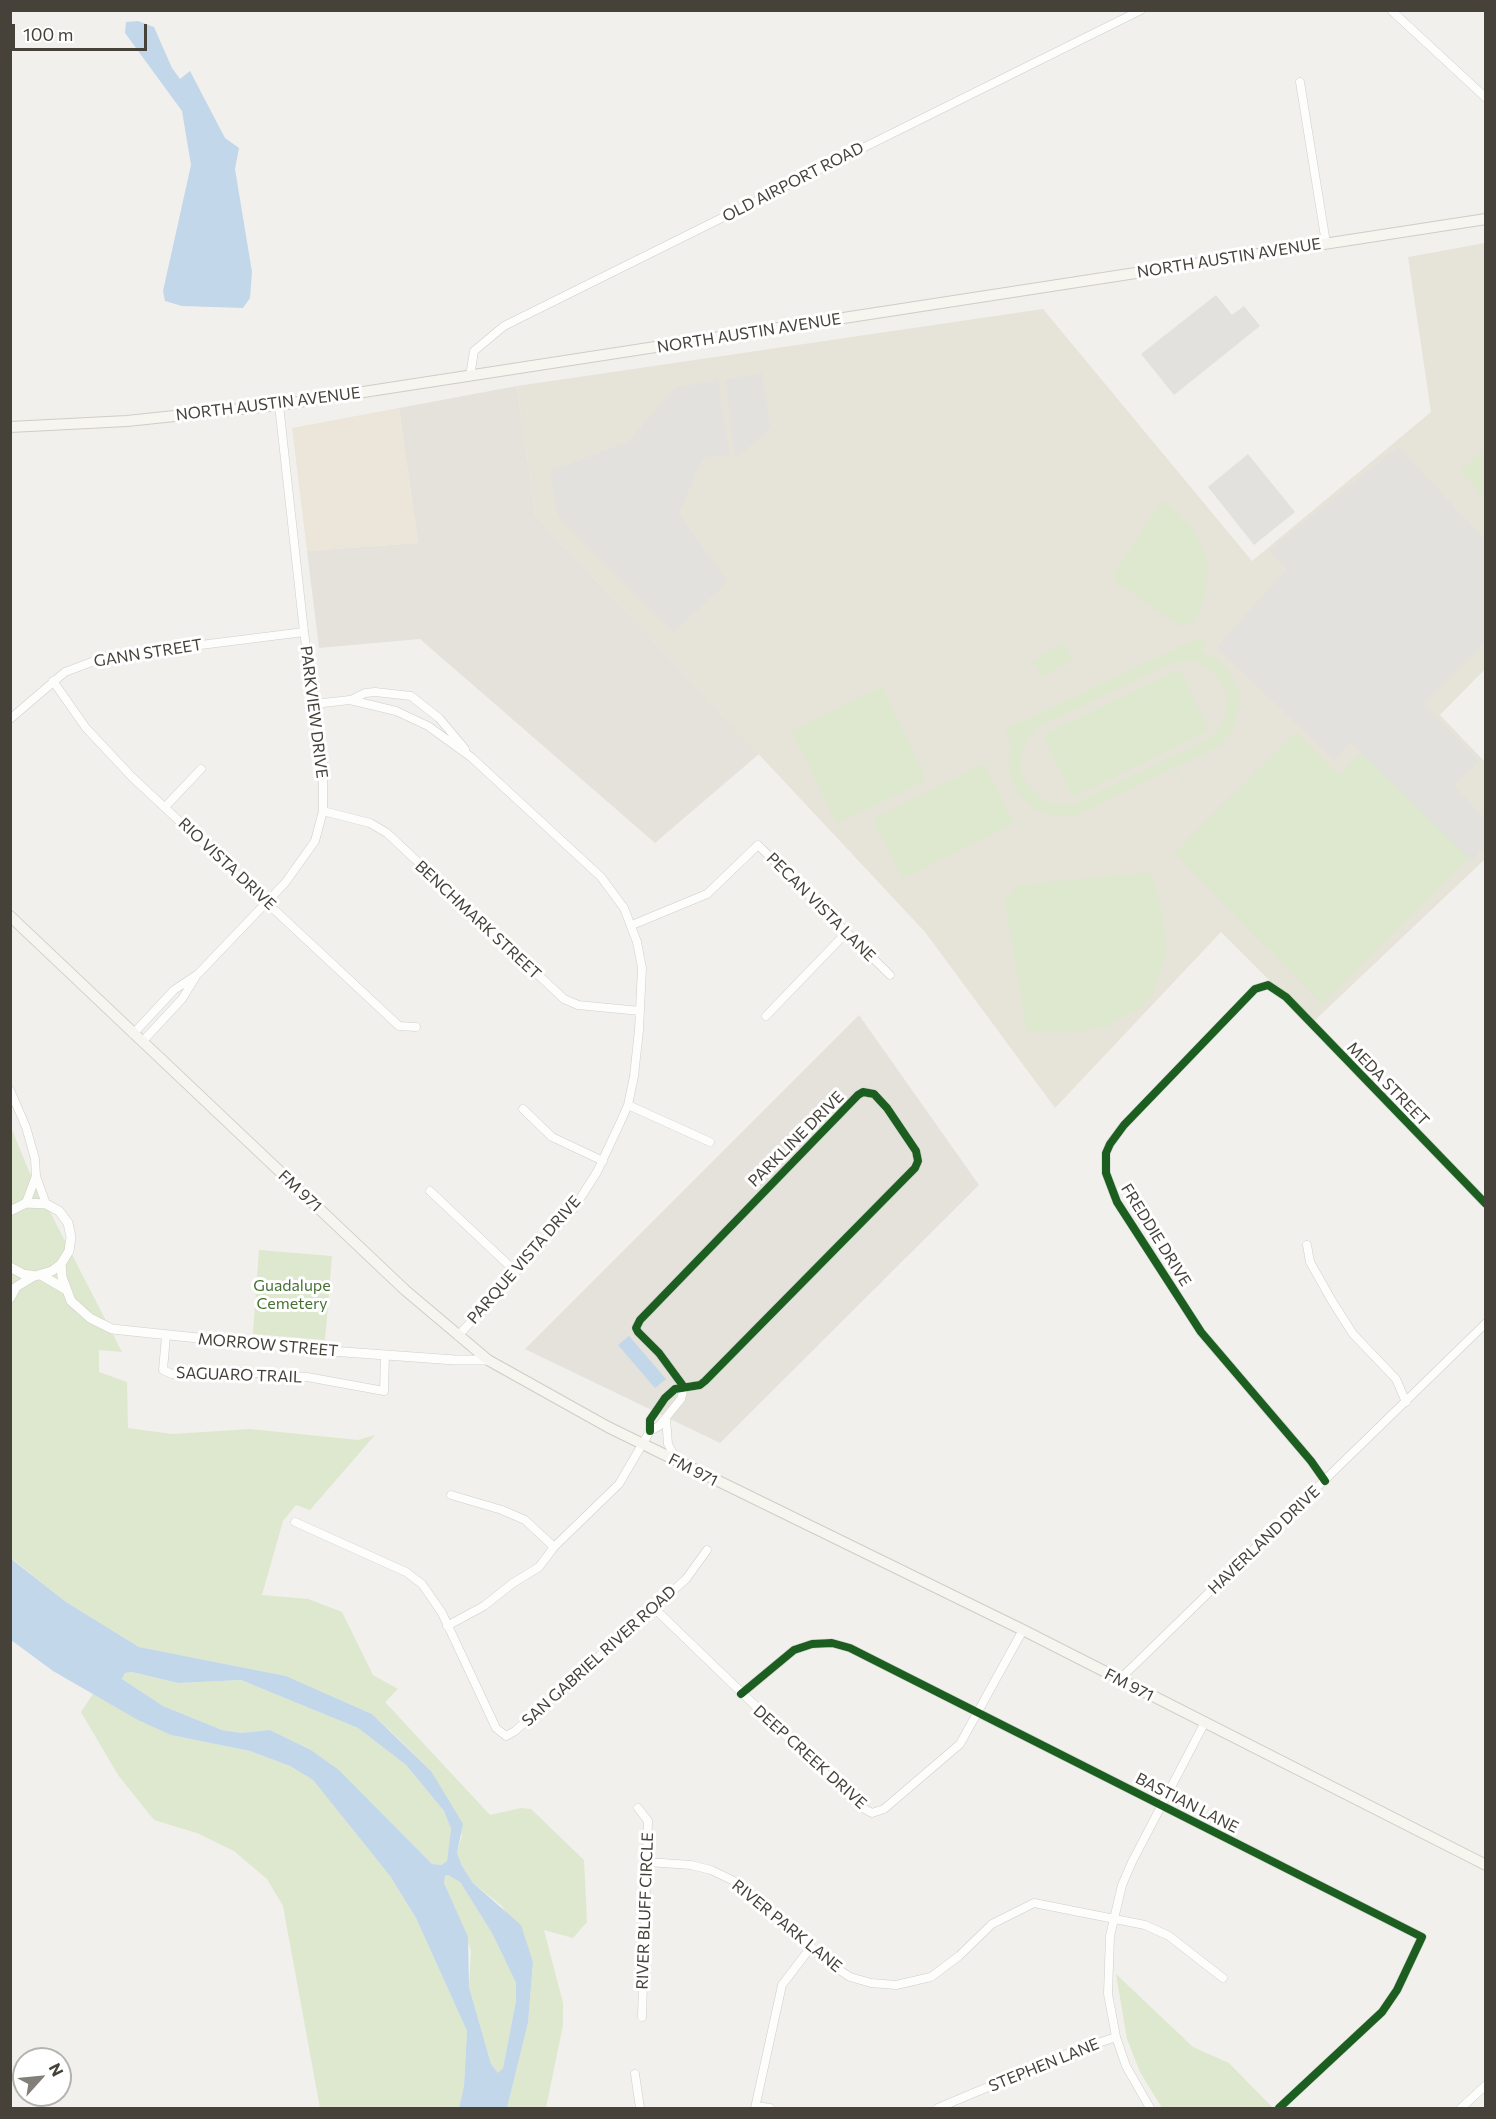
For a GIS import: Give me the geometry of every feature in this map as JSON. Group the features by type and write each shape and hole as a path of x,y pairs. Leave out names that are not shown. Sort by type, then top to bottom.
{"main road":[{"name":"NORTH AUSTIN AVENUE","path":"10,427 128,421 279,405 1485,219"},
{"name":"FM 971","path":"10,916 405,1290 488,1360 642,1444 1023,1630 1485,1865"}],"street":[{"name":"OLD AIRPORT ROAD","path":"470,376 474,351 504,326 1142,10"},
{"path":"1391,10 1485,98"},
{"path":"1300,82 1326,243"},
{"name":"PARKVIEW DRIVE","path":"142,1042 182,999 198,974 267,902 308,853 315,842 323,811 323,764 304,632 279,405"},
{"name":"GANN STREET","path":"10,719 52,681 79,664 105,657 304,632"},
{"name":"RIO VISTA DRIVE","path":"52,681 105,749 165,807 399,1026 416,1027"},
{"name":"PARQUE VISTA DRIVE","path":"314,704 350,700 365,693 375,692 391,692 418,699 439,718 471,757 601,877 616,894 632,925 642,968 634,1076 628,1105 603,1161 574,1208 458,1336"},
{"name":"PARQUE VISTA DRIVE","path":"350,700 396,711 416,720 471,757"},
{"path":"165,807 201,769"},
{"name":"BENCHMARK STREET","path":"323,811 370,823 387,833 564,999 578,1005 640,1011"},
{"name":"PECAN VISTA LANE","path":"632,925 708,894 758,845 890,975"},
{"path":"766,1016 847,932"},
{"name":"PARKVIEW DRIVE","path":"134,1034 174,990 198,974"},
{"name":"MEDA STREET","path":"1268,986 1286,997 1485,1204"},
{"name":"FREDDIE DRIVE","path":"1268,986 1255,989 1124,1125 1106,1153 1106,1173 1117,1202 1200,1332 1311,1461 1325,1481"},
{"path":"10,1090 26,1127 35,1159 36,1176 46,1204 63,1217 71,1237 69,1251 61,1264 16,1287 10,1298"},
{"name":"PARKLINE DRIVE","path":"447,1626 475,1612 513,1583 532,1573 554,1547 619,1484 650,1431 666,1418 681,1399 684,1387 664,1359 638,1332 636,1328 640,1320 858,1095 863,1092 874,1094 888,1108 916,1151 918,1161 915,1168 705,1381 700,1385 684,1387 675,1389 656,1408 650,1420 650,1431"},
{"path":"628,1105 710,1142"},
{"path":"523,1109 552,1137 603,1161"},
{"path":"26,1203 36,1176"},
{"path":"430,1191 516,1272"},
{"path":"10,1211 26,1203 46,1204"},
{"path":"1307,1245 1310,1263 1337,1310 1353,1334 1396,1379 1406,1402"},
{"path":"61,1264 65,1289"},
{"path":"11,1268 16,1287"},
{"name":"MORROW STREET","path":"11,1268 38,1275 65,1289 71,1300 97,1322 112,1329 166,1336 385,1355 488,1360"},
{"name":"HAVERLAND DRIVE","path":"1119,1680 1485,1323"},
{"name":"SAGUARO TRAIL","path":"166,1336 163,1370 172,1374 243,1372 307,1377 384,1391 385,1355"},
{"path":"666,1418 668,1444 678,1462"},
{"path":"451,1495 502,1510 525,1520 554,1547"},
{"name":"SAN GABRIEL RIVER ROAD","path":"295,1522 406,1572 432,1595 496,1728 506,1736 515,1731 686,1579 707,1550"},
{"name":"DEEP CREEK DRIVE","path":"653,1607 859,1806 872,1813 884,1809 960,1744 980,1713 1023,1630"},
{"name":"BASTIAN LANE","path":"741,1694 794,1650 812,1644 832,1643 850,1648 1422,1937 1397,1990 1382,2012 1279,2109"},
{"path":"1150,2109 1126,2066 1116,2037 1108,1994 1108,1956 1114,1917 1132,1862 1204,1724"},
{"name":"RIVER BLUFF CIRCLE","path":"638,1808 648,1821 642,2017"},
{"name":"RIVER PARK LANE","path":"648,1862 691,1865 711,1870 735,1881 762,1902 811,1947 850,1977 871,1983 896,1985 931,1977 959,1956 992,1924 1034,1903 1114,1917 1145,1925 1169,1936 1223,1978"},
{"path":"770,2109 756,2107 782,1985 811,1947"},
{"name":"STEPHEN LANE","path":"938,2109 1069,2054 1116,2037"},
{"path":"635,2074 640,2109"},
{"path":"1461,2109 1485,2085"}],"shaded area":[{"path":"1485,243 1485,669 1440,715 1485,762 1485,859 1312,1023 1221,932 1055,1108 925,932 536,516 517,386 1043,309 1252,561 1431,412 1408,257"},
{"path":"1216,295 1232,315 1244,306 1260,326 1174,395 1141,354"},
{"path":"762,373 771,428 735,459 725,380"},
{"path":"718,380 730,455 703,457 679,514 727,582 674,632 558,517 550,471 628,442 675,388"},
{"path":"517,386 536,516 759,754 655,843 420,639 319,648 307,551 418,543 399,408"},
{"path":"399,408 418,543 307,551 292,428"},
{"path":"1398,447 1485,540 1485,641 1423,704 1479,761 1454,786 1485,819 1485,846 1472,861 1350,742 1334,760 1217,647 1287,569 1269,550"},
{"path":"1248,454 1295,512 1254,545 1208,487"},
{"path":"859,1015 979,1185 720,1443 525,1349"}],"green space":[{"path":"1485,449 1485,498 1461,470"},
{"path":"1162,501 1178,513 1194,531 1204,551 1207,568 1206,590 1200,610 1194,621 1181,626 1116,582 1114,574"},
{"path":"1202,636 1207,646 1199,651 1213,657 1229,671 1238,690 1240,701 1232,732 1218,747 1076,815 1055,816 1045,813 1035,809 1019,795 1010,775 1009,754 1012,744 1004,730","holes":["1183,661 1200,663 1214,672 1227,693 1226,718 1211,738 1073,804 1048,803 1029,788 1021,773 1021,756 1026,740 1037,728 1167,665"]},
{"path":"1063,643 1073,659 1043,677 1033,661"},
{"path":"1179,669 1209,731 1073,797 1043,735"},
{"path":"882,687 927,780 837,824 792,731"},
{"path":"1296,732 1339,775 1368,746 1474,853 1322,1004 1174,853"},
{"path":"984,764 1014,824 903,878 873,819"},
{"path":"1152,872 1162,914 1167,951 1154,991 1141,1007 1105,1027 1074,1032 1027,1032 1005,901 1018,885"},
{"path":"10,1125 28,1169 122,1352 99,1350 99,1372 127,1382 128,1428 172,1434 250,1429 358,1440 375,1435 310,1510 296,1505 283,1521 262,1595 308,1599 342,1612 373,1675 398,1689 385,1702 490,1815 521,1808 531,1809 584,1860 587,1922 573,1938 544,1930 563,2003 563,2025 546,2108 507,2108 528,2023 533,1962 502,1906 473,1883 462,1866 457,1853 462,1835 431,1771 372,1714 286,1676 139,1647 66,1602 11,1558"},
{"name":"Guadalupe Cemetery","path":"259,1250 332,1256 325,1340 253,1334"},
{"path":"132,1672 178,1683 241,1680 358,1728 406,1765 444,1811 451,1829 447,1861 440,1865 432,1864 339,1770 311,1750 270,1730 241,1733 222,1730 163,1706 122,1679 125,1673"},
{"path":"93,1694 171,1735 250,1751 290,1766 313,1780 390,1876 416,1918 467,2031 464,2086 459,2108 320,2108 283,1906 267,1879 234,1851 197,1833 154,1820 118,1775 81,1712"},
{"path":"448,1875 460,1882 492,1933 516,1983 516,2001 503,2068 498,2074 491,2064 469,1987 471,1950 444,1883 445,1876"},
{"path":"1116,1974 1193,2047 1229,2063 1273,2108 1162,2108 1140,2072 1127,2039"}],"water":[{"path":"138,21 154,27 172,68 180,79 190,71 225,138 239,148 235,169 252,272 250,298 243,308 182,306 165,301 163,291 191,165 182,111 125,33 126,22"},
{"path":"629,1336 666,1379 655,1388 618,1345"},
{"path":"10,1558 66,1602 139,1647 286,1676 372,1714 431,1771 463,1824 457,1853 462,1866 473,1883 521,1925 533,1962 528,2023 507,2108 459,2108 464,2086 467,2031 416,1918 390,1876 313,1780 290,1766 250,1751 171,1735 138,1720 53,1671 11,1640","holes":["132,1672 178,1683 241,1680 358,1728 406,1765 444,1811 451,1829 447,1861 441,1865 432,1864 339,1770 311,1750 270,1730 241,1733 222,1730 163,1706 122,1679 125,1673","448,1875 460,1882 492,1933 516,1983 516,2001 503,2068 498,2073 491,2064 469,1987 468,1937 444,1883 445,1876"]}],"cycle path":[{"path":"1325,1481 1311,1461 1201,1332 1117,1202 1106,1173 1106,1153 1110,1144 1124,1125 1255,989 1268,985 1286,997 1486,1204"},
{"path":"650,1431 650,1420 665,1398 675,1389 700,1385 705,1381 915,1168 918,1161 916,1151 887,1108 874,1094 863,1092 858,1095 640,1320 636,1328 638,1332 659,1353 684,1387"},
{"path":"741,1694 794,1650 812,1644 832,1643 850,1648 1422,1937 1397,1990 1382,2012 1279,2108"}]}
